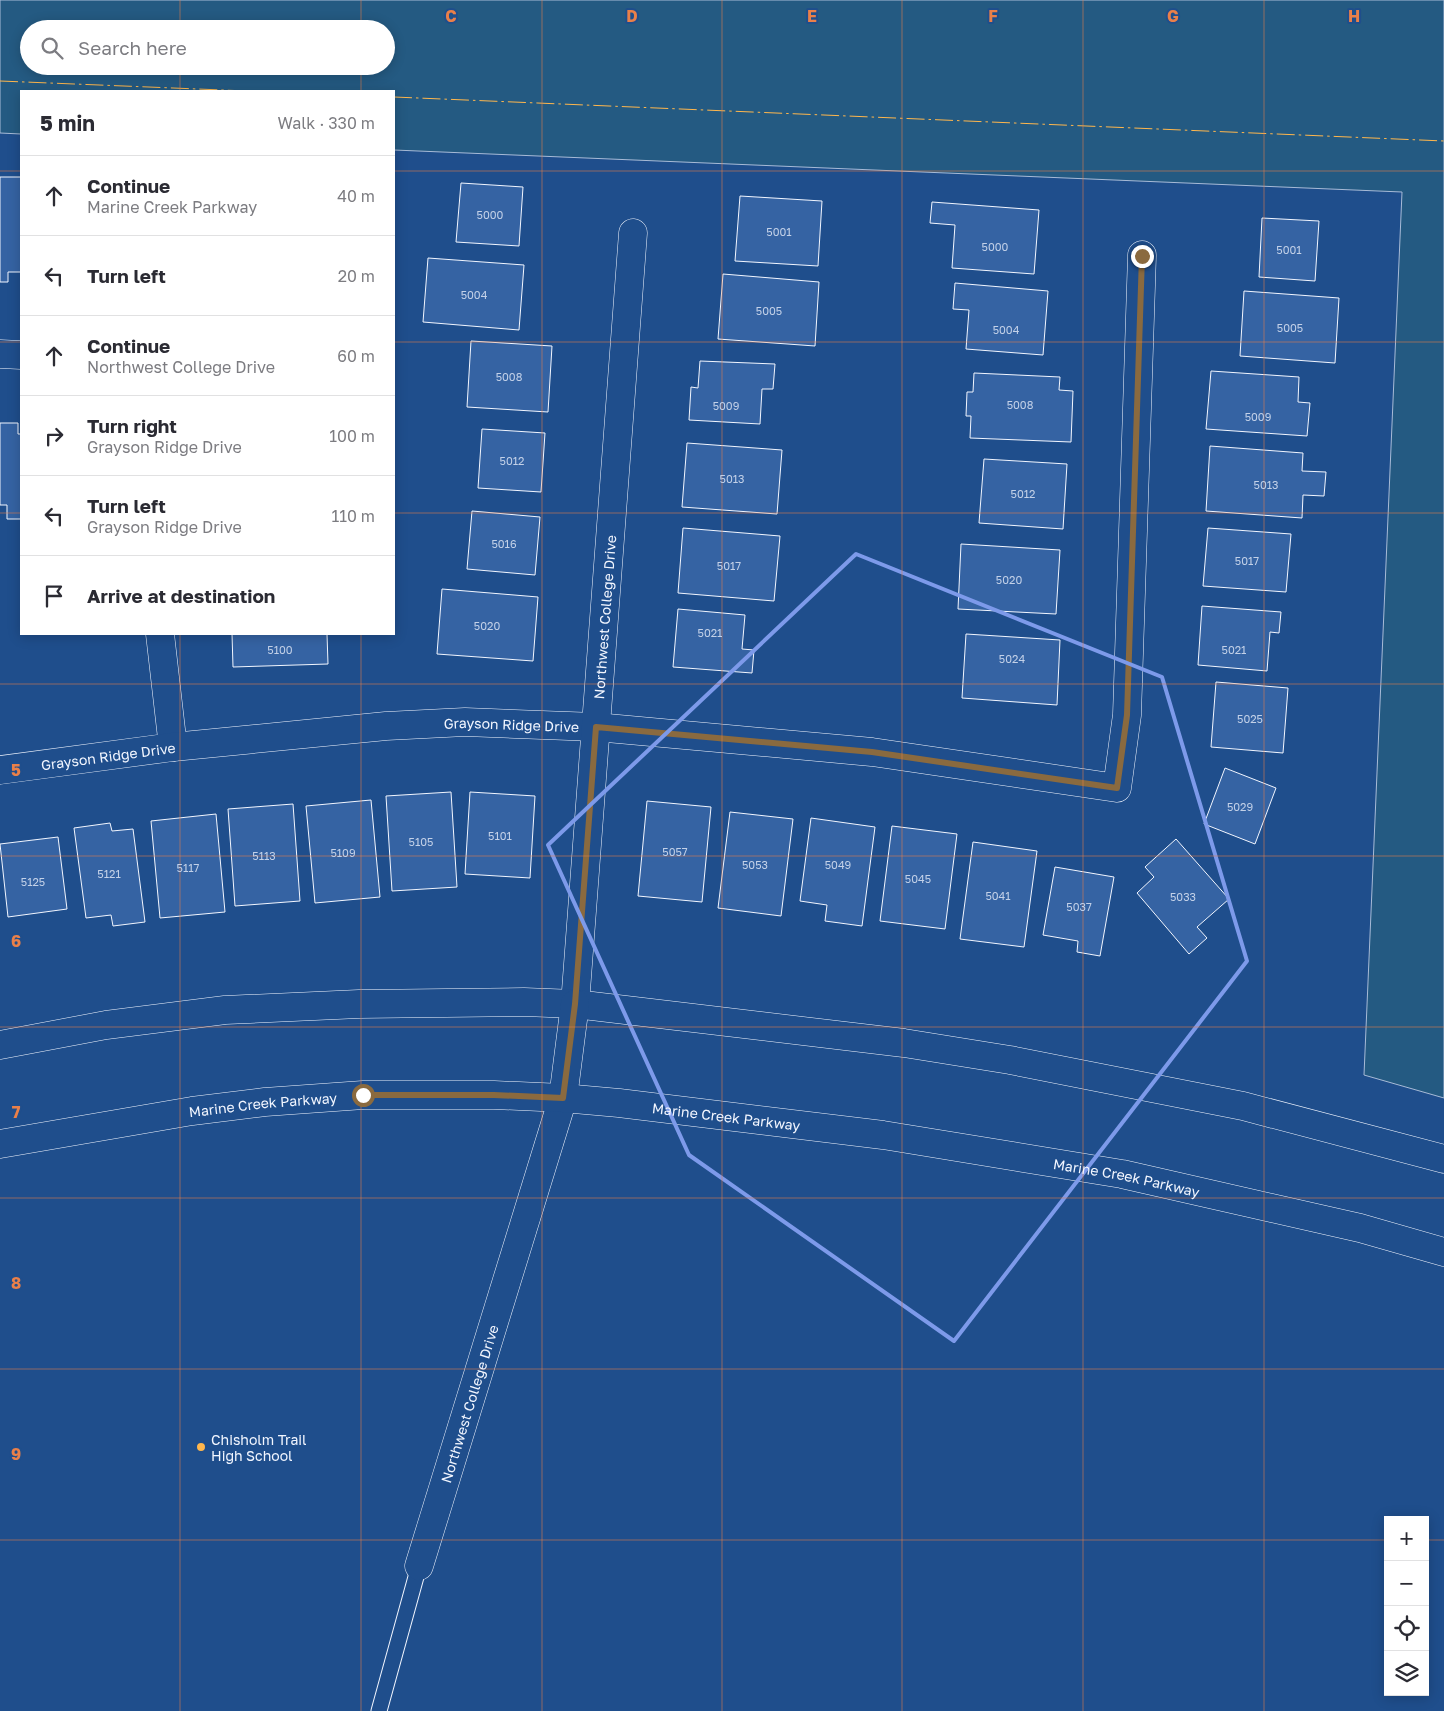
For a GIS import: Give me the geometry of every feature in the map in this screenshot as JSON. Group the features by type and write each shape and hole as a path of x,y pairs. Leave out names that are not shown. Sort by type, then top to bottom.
{"street":[{"name":"Northwest College Drive","path":"419,1566 563,1098 575,1004 633,233"},
{"name":"Grayson Ridge Drive","path":"0,770 173,747 396,726 465,722 596,727 872,752 1117,788 1127,715 1142,256"},
{"path":"0,354 20,355"},
{"path":"160,635 173,747"},
{"path":"0,1045 106,1026 225,1010 359,1004 524,1002 575,1004 904,1043 1010,1060 1242,1106 1444,1160"},
{"name":"Marine Creek Parkway","path":"0,1144 192,1111 265,1102 363,1095 494,1095 563,1098 883,1135 1122,1174 1360,1228 1444,1252"}],"lane":[{"name":"Northwest College Drive","path":"379,1711 419,1566"}],"highlighted area":[{"path":"856,554 1162,677 1247,961 954,1341 689,1155 548,845"}],"shaded area":[{"path":"0,0 1444,0 1444,1098 1364,1075 1402,192 395,150 395,90 20,90 20,134 0,133"}],"building":[{"path":"0,177 20,177 20,272 8,272 8,282 0,282"},
{"path":"461,183 523,187 519,246 456,242"},
{"path":"740,196 822,201 818,266 735,261"},
{"path":"932,202 1039,210 1034,274 952,268 955,225 930,223"},
{"path":"1262,218 1319,221 1315,281 1259,277"},
{"path":"428,258 524,265 519,330 423,322"},
{"path":"723,274 819,282 815,346 718,339"},
{"path":"955,283 1048,291 1043,355 966,349 969,310 953,309"},
{"path":"1244,291 1339,298 1335,363 1240,356"},
{"path":"471,341 552,346 548,412 467,407"},
{"path":"700,361 775,364 773,389 762,389 760,424 689,420 691,387 698,388"},
{"path":"1211,371 1299,377 1298,402 1310,403 1307,436 1206,429"},
{"path":"974,373 1060,377 1059,390 1073,391 1071,442 970,438 971,416 966,416 967,392 973,392"},
{"path":"0,423 18,423 18,434 20,434 20,519 7,519 7,505 0,505"},
{"path":"482,429 545,433 541,492 478,488"},
{"path":"687,443 782,450 777,514 682,507"},
{"path":"1210,446 1303,453 1302,471 1326,472 1324,496 1303,495 1302,518 1206,511"},
{"path":"984,459 1067,464 1063,529 979,523"},
{"path":"472,511 540,517 535,575 467,569"},
{"path":"683,528 780,536 774,601 678,593"},
{"path":"1208,528 1291,534 1286,592 1203,586"},
{"path":"961,544 1060,550 1056,614 958,609"},
{"path":"442,589 538,597 533,661 437,654"},
{"path":"1202,606 1281,612 1279,633 1270,632 1267,671 1198,665"},
{"path":"678,609 745,615 742,649 754,650 752,673 673,667"},
{"path":"966,634 1060,640 1057,705 962,698"},
{"path":"232,635 327,635 328,664 233,667"},
{"path":"1216,682 1288,688 1283,753 1211,747"},
{"path":"1225,768 1276,788 1255,844 1204,824"},
{"path":"451,792 457,887 392,891 386,796"},
{"path":"470,792 535,796 530,878 465,874"},
{"path":"371,800 380,897 315,903 306,806"},
{"path":"647,801 711,807 702,902 638,896"},
{"path":"293,804 300,901 235,906 228,809"},
{"path":"730,812 793,819 781,916 718,908"},
{"path":"216,814 225,912 160,918 151,821"},
{"path":"811,818 875,827 862,926 825,921 827,905 800,901"},
{"path":"110,823 112,831 133,829 145,922 113,926 111,915 86,918 74,828"},
{"path":"892,826 957,834 945,929 880,921"},
{"path":"58,837 67,909 8,917 0,844"},
{"path":"1176,839 1229,899 1197,927 1207,938 1189,954 1137,893 1154,877 1145,867"},
{"path":"973,842 1037,851 1024,947 960,939"},
{"path":"1055,867 1114,877 1100,956 1077,952 1078,941 1043,935"}],"power":[{"path":"0,81 222,90"},
{"path":"395,97 1444,141"}],"place":[{"name":"Chisholm Trail High School","path":"201,1447"}],"route":[{"path":"363,1095 494,1095 563,1098 575,1004 596,727 872,752 1117,788 1127,715 1142,256"}]}
